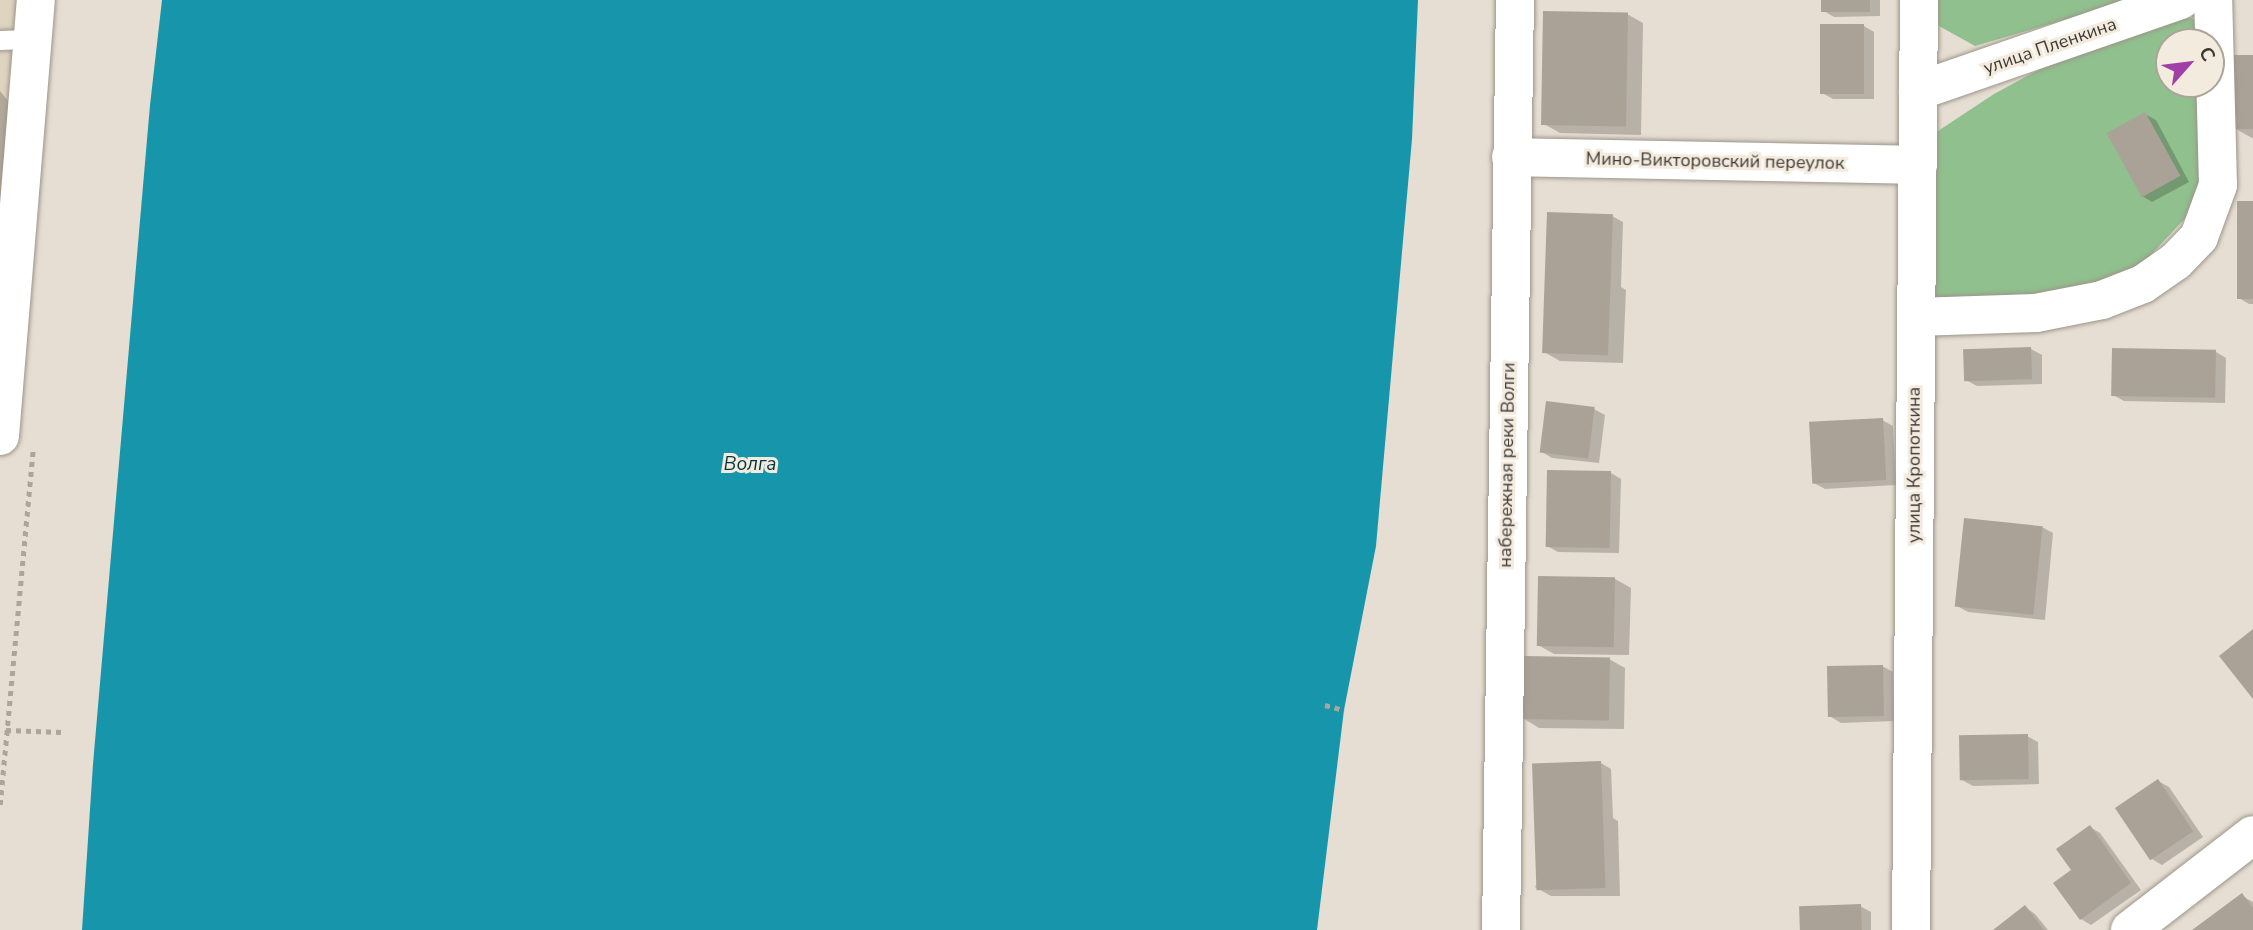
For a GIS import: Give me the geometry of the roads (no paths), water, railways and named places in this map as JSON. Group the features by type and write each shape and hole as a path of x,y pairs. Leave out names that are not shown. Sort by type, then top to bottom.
{"street":[{"path":"0,436 17,39 36,0"},
{"name":"набережная реки Волги","path":"1501,930 1515,0"},
{"name":"улица Кропоткина","path":"1911,930 1920,0"},
{"name":"улица Пленкина","path":"1919,91 2181,0"},
{"path":"1916,317 2036,313 2102,300 2143,284 2176,261 2199,237 2218,186 2213,0"},
{"name":"Мино-Викторовский переулок","path":"1511,157 1919,165"},
{"path":"2130,930 2253,835"}],"water":[{"name":"Волга","path":"162,0 1418,0 1412,139 1376,546 1344,710 1317,930 82,930 93,764 150,105"}]}
